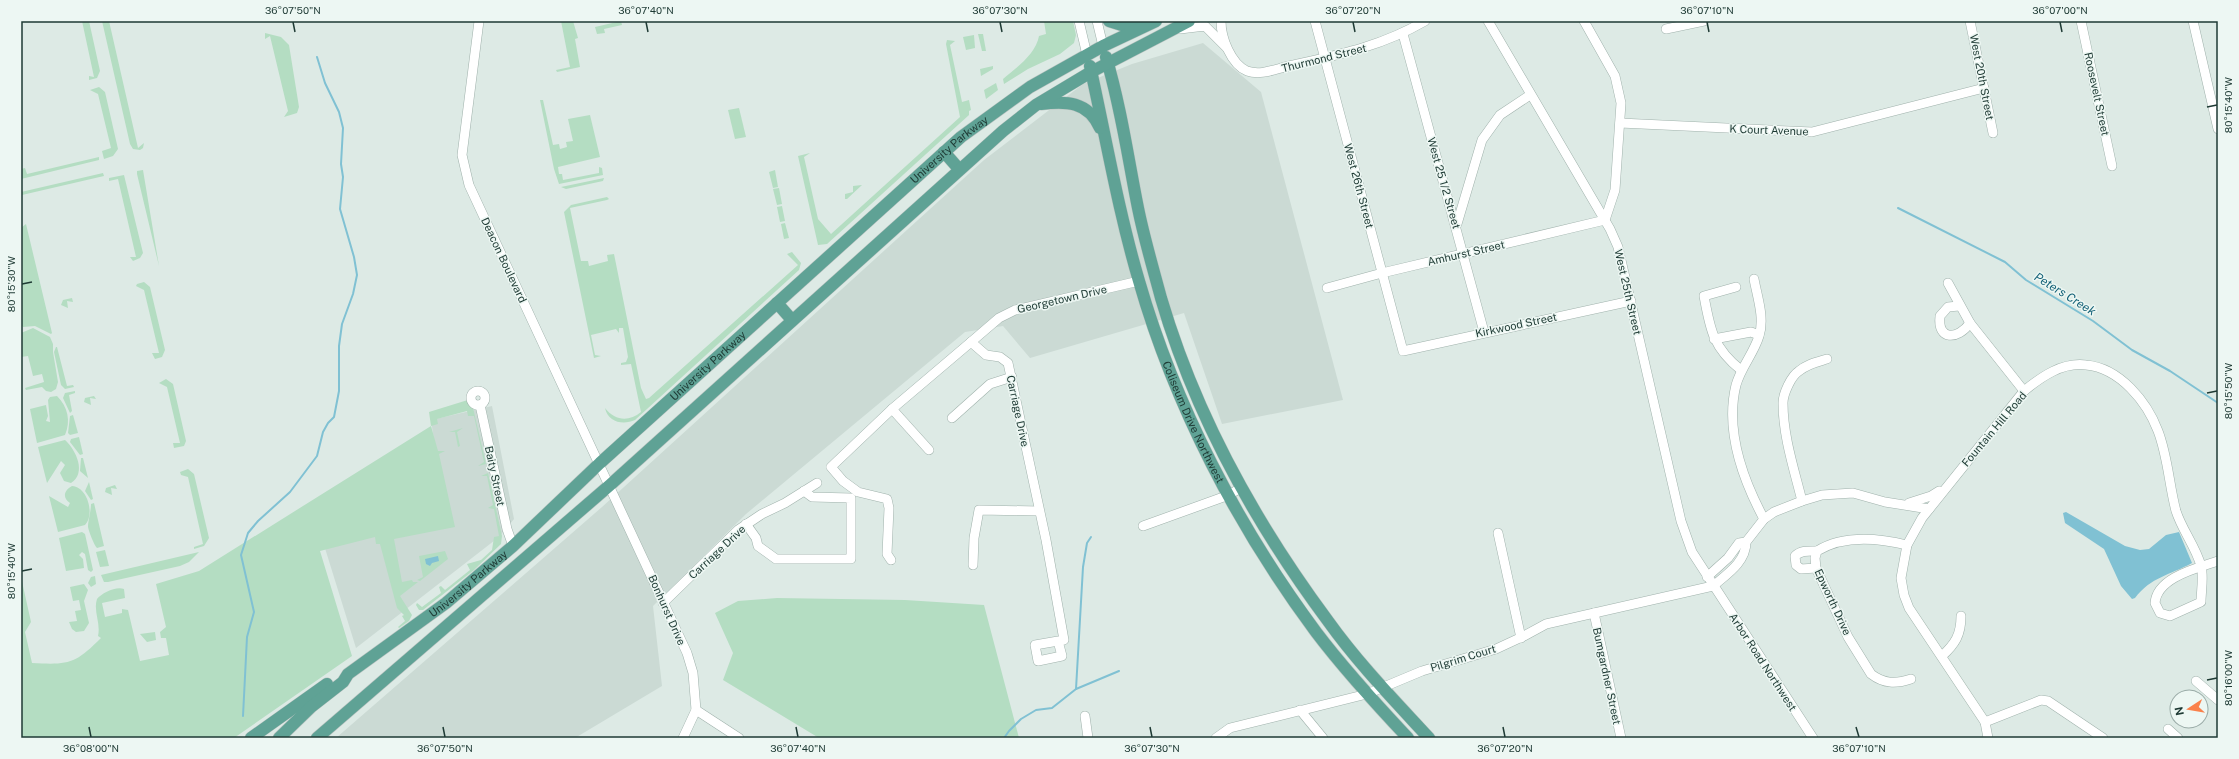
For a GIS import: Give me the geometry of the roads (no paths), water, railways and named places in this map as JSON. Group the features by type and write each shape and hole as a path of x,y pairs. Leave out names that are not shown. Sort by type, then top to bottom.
{"main road":[{"path":"1109,21 1125,26 1155,21"},
{"name":"University Parkway","path":"279,738 311,707 343,682 348,674 446,603 513,546 600,463 961,137 1030,87 1103,46 1155,21"},
{"name":"University Parkway","path":"317,738 610,485 959,169 1036,105 1091,72 1189,21"},
{"name":"Coliseum Drive Northwest","path":"1103,46 1131,170 1138,209 1162,299 1191,382 1216,438 1275,544 1302,585 1329,623 1381,687 1429,738"},
{"name":"Coliseum Drive Northwest","path":"1087,55 1112,172 1139,281 1177,388 1203,445 1229,495 1262,552 1290,594 1317,632 1367,694 1408,738"},
{"path":"1036,105 1063,102 1076,105 1097,121 1104,136"},
{"path":"944,152 959,169"},
{"path":"1112,172 1131,170"},
{"path":"777,303 792,320"},
{"path":"251,738 339,676 348,674"}],"street":[{"name":"Deacon Boulevard","path":"479,21 467,104 462,155 469,185 610,485"},
{"path":"1079,21 1087,55"},
{"path":"1097,21 1103,46"},
{"name":"Thurmond Street","path":"1221,21 1229,50"},
{"name":"West 26th Street","path":"1315,21 1403,351"},
{"name":"Thurmond Street","path":"1173,29 1205,26 1215,34 1229,50 1239,65 1246,70 1259,73 1325,59 1376,45 1403,34 1425,21"},
{"name":"West 25th Street","path":"1488,21 1530,95 1605,220 1618,247 1681,521 1692,552 1713,586"},
{"path":"1584,21 1614,76 1621,103 1615,190 1605,220"},
{"path":"1666,29 1704,21"},
{"name":"West 20th Street","path":"1970,21 1993,133"},
{"name":"Roosevelt Street","path":"2081,21 2112,166"},
{"path":"2193,21 2218,129"},
{"name":"West 25 1/2 Street","path":"1403,34 1484,332"},
{"name":"K Court Avenue","path":"1620,123 1812,132 1984,88"},
{"path":"1456,225 1482,140 1500,115 1530,95"},
{"name":"Amhurst Street","path":"1327,288 1463,253 1605,220"},
{"path":"1754,279 1761,312 1760,335 1740,370 1733,404 1732,426 1749,492 1764,519"},
{"name":"Georgetown Drive","path":"971,342 999,318 1014,310 1139,281"},
{"path":"1948,283 1959,306 1970,323 2024,391"},
{"path":"1736,287 1704,296 1709,323 1714,339 1726,358 1740,370"},
{"path":"1147,304 1162,299"},
{"name":"Kirkwood Street","path":"1403,351 1484,332 1631,301"},
{"path":"1959,306 1943,310 1940,316 1940,327 1943,332 1949,336 1954,336 1964,330 1970,323"},
{"path":"1714,339 1751,332 1760,335"},
{"path":"891,560 887,554 889,508 887,499 858,492 844,481 831,467 892,409 971,342"},
{"name":"Carriage Drive","path":"971,342 986,355 1000,358 1008,363 1039,512 1061,640"},
{"path":"1802,501 1790,453 1782,402 1786,391 1797,372 1809,364 1827,359"},
{"name":"Fountain Hill Road","path":"1988,738 1985,722 1942,656 1917,622 1904,595 1901,578 1907,545 1929,509 2024,391 2046,374 2080,365 2093,366 2106,371 2129,386 2146,407 2158,431 2178,518 2202,567"},
{"path":"952,418 990,384 1012,377"},
{"name":"Baity Street","path":"480,405 507,529 513,546"},
{"path":"892,409 929,450"},
{"name":"Carriage Drive","path":"664,603 738,530 817,483"},
{"name":"Bonhurst Drive","path":"610,485 687,653 693,673 696,710 683,738"},
{"path":"1903,504 1931,496 1947,485"},
{"path":"1143,526 1229,495 1242,487"},
{"path":"746,524 756,538 758,546 776,559 851,559 851,498 812,497 804,491"},
{"path":"1713,586 1732,570 1746,551 1746,542 1764,519 1802,501 1822,495 1853,493 1885,502 1929,509"},
{"path":"973,565 974,538 980,510 1039,512"},
{"path":"1498,533 1522,638"},
{"path":"1816,568 1801,569 1796,566 1795,556 1799,552 1806,550 1817,551 1833,544 1866,539 1890,541 1907,545"},
{"path":"1707,576 1724,562 1739,542 1746,542"},
{"name":"Epworth Drive","path":"1817,551 1815,558 1816,568 1848,636 1871,674 1876,678 1893,683 1911,679"},
{"path":"2202,567 2201,602 2170,616 2160,613 2155,603 2161,588 2202,567 2218,561"},
{"path":"1724,562 1732,570"},
{"name":"Pilgrim Court","path":"1216,738 1230,728 1367,694 1422,671 1496,649 1522,638 1546,624 1713,586"},
{"name":"Arbor Road Northwest","path":"1713,586 1813,738"},
{"name":"Bumgardner Street","path":"1594,613 1621,738"},
{"path":"1942,656 1956,641 1961,625 1961,616"},
{"path":"2196,681 2218,700"},
{"path":"1985,722 2042,700 2048,701 2103,738"},
{"path":"696,710 739,738"},
{"path":"1300,710 1323,738"},
{"path":"1084,716 1088,738"},
{"path":"2168,729 2178,738"}],"water":[{"path":"2066,512 2125,546 2140,550 2149,549 2166,535 2179,532 2192,563 2154,581 2132,599 2121,586 2104,549 2065,523 2063,513"},
{"path":"438,556 439,561 432,563 430,566 426,564 425,559"}],"waterway":[{"path":"243,716 247,637 254,612 241,555 248,533 258,521 290,492 317,456 323,432 328,423 334,417 339,391 339,346 342,324 353,294 357,275 354,257 340,209 343,177 341,164 343,128 339,112 325,83 317,57"},
{"name":"Peters Creek","path":"1898,208 2005,262 2026,280 2093,321 2132,350 2170,371 2218,403"},
{"path":"1076,689 1083,567 1087,543 1091,537"},
{"path":"1004,738 1021,719 1036,710 1052,708 1076,689 1119,671"}]}
